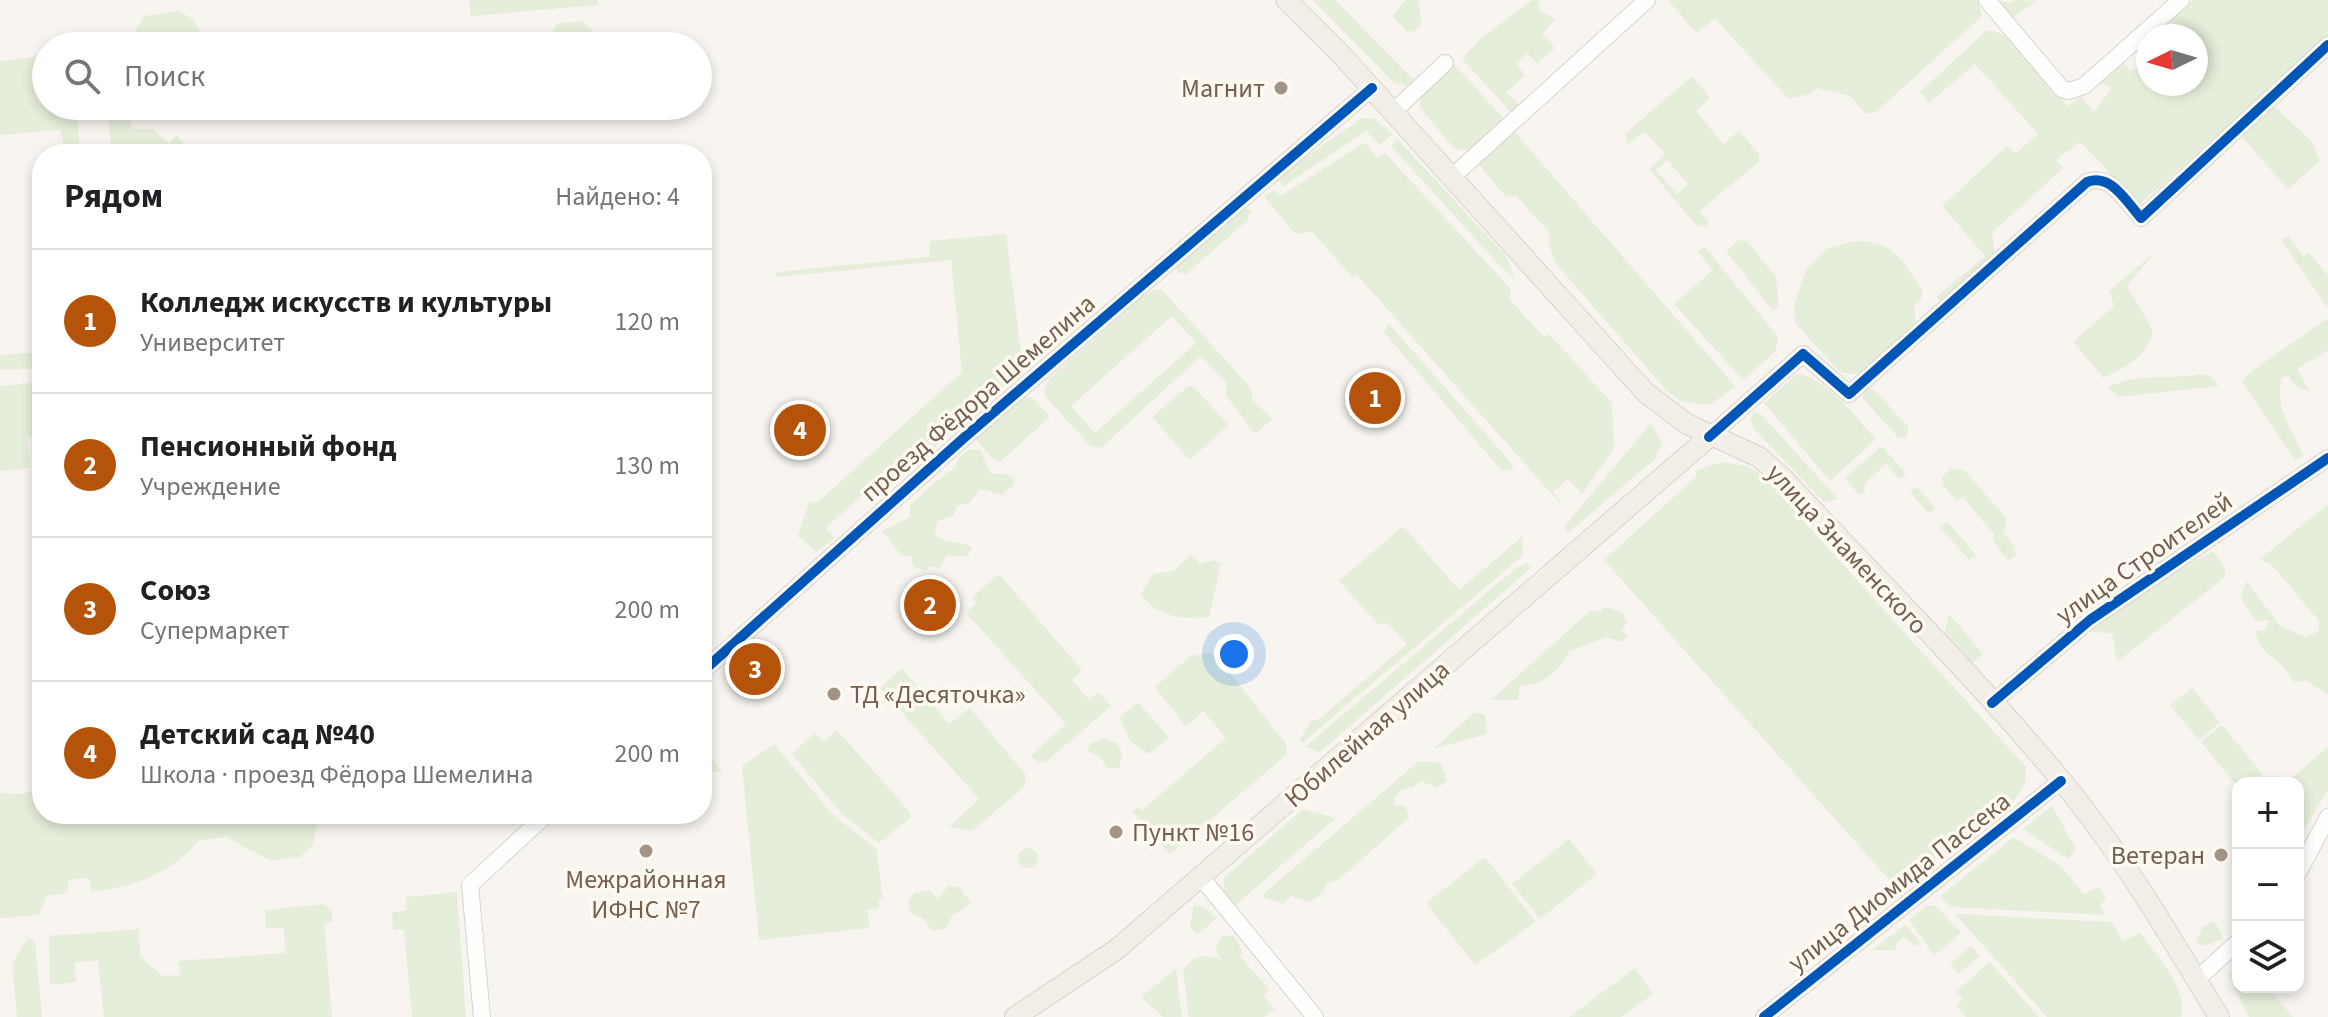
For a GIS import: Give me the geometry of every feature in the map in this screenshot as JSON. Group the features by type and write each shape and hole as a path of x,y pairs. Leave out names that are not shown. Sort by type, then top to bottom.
{"main road":[{"name":"улица Знаменского","path":"1286,0 1453,176 1646,393 1666,411 1709,437 1759,457 1782,477 1992,703 2061,781 2139,888 2219,1017"},
{"name":"Юбилейная улица","path":"1015,1017 1117,949 1709,437"}],"street":[{"path":"1453,176 1647,0"},
{"path":"1987,0 2062,89 2069,91 2084,86 2181,0"},
{"path":"1709,437 1803,354 1849,394 2087,182 2098,178 2106,180 2141,218 2328,45"},
{"path":"1393,112 1445,63"},
{"name":"проезд Фёдора Шемелина","path":"712,663 975,427 1372,88"},
{"name":"улица Строителей","path":"1992,703 2090,620 2328,458"},
{"name":"улица Диомида Пассека","path":"1764,1017 2061,781"},
{"path":"2304,862 2328,817"},
{"path":"482,1017 470,885 536,824"},
{"path":"1201,877 1315,1017"},
{"path":"2196,980 2232,947"}],"green space":[{"path":"469,0 598,0 598,5 471,16"},
{"path":"1313,0 1335,0 1416,82 1406,86 1394,83"},
{"path":"1406,0 1419,0 1421,25 1415,31 1407,32 1392,16"},
{"path":"1539,0 1539,11 1555,19 1542,34 1555,48 1537,64 1527,53 1517,64 1525,75 1506,93 1520,105 1511,112 1462,59 1479,40 1531,1"},
{"path":"1668,0 1978,0 1982,16 1875,113 1865,113 1850,96 1817,88 1810,94 1789,99 1715,19 1696,33"},
{"path":"1995,0 2011,3 2016,0 2037,1 2011,19"},
{"path":"2193,0 2328,0 2328,36 2140,204 2080,142 2056,160 2063,168 1992,233 1995,253 1941,300 1937,300 1937,296 1985,256 1942,206 2007,146 2016,153 2038,134 1975,64 1929,103 1920,92 1987,30 2007,35 2068,106 2081,97 2094,112 2112,88 2097,81 2115,66 2125,65 2131,71 2136,67 2136,96 2208,96 2208,24 2174,24 2170,20"},
{"path":"179,11 193,19 201,32 134,32 144,16"},
{"path":"583,21 593,32 552,32 557,23"},
{"path":"32,58 32,120 78,120 79,144 64,144 60,130 0,135 0,61"},
{"path":"1454,64 1504,119 1469,151 1454,148 1420,108 1420,97"},
{"path":"1692,76 1710,98 1696,111 1723,144 1739,131 1759,154 1759,162 1699,211 1709,222 1706,227 1697,226 1649,169 1665,154 1645,131 1627,145 1626,133","holes":["1667,160 1688,184 1677,194 1656,170"]},
{"path":"2273,105 2312,142 2320,161 2288,189 2240,135"},
{"path":"1362,118 1373,118 1393,134 1380,145 1366,131 1284,186 1275,178"},
{"path":"109,120 129,120 133,129 152,129 170,144 111,144"},
{"path":"1512,129 1736,387 1709,405 1680,401 1667,391 1557,265 1548,243 1549,232 1516,196 1506,197 1479,165 1481,158"},
{"path":"176,134 184,144 170,144"},
{"path":"1397,139 1506,256 1515,278 1504,270 1391,146"},
{"path":"1365,142 1377,158 1385,153 1510,288 1510,300 1544,337 1549,334 1612,403 1614,448 1582,494 1568,479 1553,492 1566,510 1357,275 1353,278 1312,232 1295,234 1264,196 1274,190 1281,196"},
{"path":"1245,208 1251,211 1248,220 1186,274 1177,272 1176,265"},
{"path":"1006,234 1023,369 887,490 878,481 826,528 834,538 817,552 798,536 809,502 819,501 962,372 951,260 776,277 776,272 929,257 930,241"},
{"path":"2288,236 2303,256 2309,253 2328,275 2328,308 2281,240"},
{"path":"1739,240 1747,241 1776,277 1779,305 1773,311 1726,251"},
{"path":"1855,241 1880,245 1896,254 1923,290 1921,299 1914,305 1916,325 1860,374 1841,373 1796,324 1794,307 1806,270 1828,248"},
{"path":"1705,247 1778,337 1776,351 1743,380 1674,304 1713,270 1697,251"},
{"path":"2156,251 2127,286 2153,331 2150,340 2135,360 2104,378 2073,342 2114,306 2109,291"},
{"path":"1156,289 1162,290 1250,387 1253,401 1273,419 1255,434 1225,394 1227,383 1201,356 1101,448 1090,446 1044,391 1049,379 1144,295","holes":["1172,316 1196,343 1095,433 1071,406"]},
{"path":"2328,318 2328,350 2297,369 2310,392 2296,386 2288,376 2282,378 2282,410 2304,457 2295,460 2243,383 2246,375"},
{"path":"1388,323 1514,466 1510,470 1501,470 1384,332"},
{"path":"32,353 32,368 0,370 0,355"},
{"path":"1797,374 1830,391 1876,439 1830,481 1764,403"},
{"path":"2203,374 2219,386 2118,397 2108,387 2131,379"},
{"path":"32,383 32,436 27,437 30,468 0,471 0,386"},
{"path":"1188,386 1194,387 1228,425 1190,460 1152,417"},
{"path":"1873,389 1908,426 1907,438 1898,437 1862,398 1865,390"},
{"path":"1023,395 1033,398 1050,417 1000,462 994,460 974,437"},
{"path":"1754,412 1761,414 1838,499 1824,502 1756,431 1750,420"},
{"path":"1651,423 1662,442 1656,458 1568,533 1564,527"},
{"path":"1882,446 1906,474 1899,479 1886,464 1863,485 1866,489 1859,495 1845,478"},
{"path":"968,450 980,450 991,474 1006,474 1015,479 1013,486 1002,495 980,489 969,503 957,506 953,516 937,521 935,535 972,548 967,557 947,555 940,568 932,566 925,571 913,566 912,557 901,555 882,531 910,517 910,505 955,468 958,458"},
{"path":"1721,462 1747,466 1761,474 2026,767 2025,783 2013,803 1900,884 1891,882 1604,560 1696,477 1697,470"},
{"path":"1951,468 1964,470 2007,519 2003,533 2014,546 2016,555 2008,560 1993,541 1994,534 1963,497 1957,501 1943,485 1942,477"},
{"path":"1917,486 1935,508 1929,514 1910,492"},
{"path":"2328,504 2328,695 2307,681 2294,682 2258,639 2255,631 2265,630 2269,620 2256,621 2241,599 2246,581 2280,626 2305,637 2319,631 2319,621 2271,564 2259,560"},
{"path":"1947,521 1976,555 1969,560 1940,527"},
{"path":"1403,526 1459,590 1523,536 1522,556 1302,743 1300,739 1312,720 1318,720 1407,644 1388,623 1378,624 1339,581"},
{"path":"2213,551 2225,569 2225,577 2117,662 2112,633 2088,632 2133,597"},
{"path":"1190,555 1201,564 1213,560 1221,564 1209,617 1190,618 1162,612 1141,594 1153,574 1174,571"},
{"path":"1527,563 1531,568 1320,752 1305,747 1516,568"},
{"path":"999,574 1082,670 1072,680 1089,700 1098,692 1111,706 1046,762 1040,763 1030,756 1066,724 966,613 976,603 972,597"},
{"path":"1606,607 1622,612 1627,623 1621,631 1628,636 1622,642 1606,637 1570,651 1550,676 1520,686 1518,700 1491,700 1591,610 1598,612"},
{"path":"1949,614 1983,654 1969,666 1943,638"},
{"path":"1209,652 1221,661 1286,744 1286,755 1170,854 1132,811 1137,806 1141,811 1226,738 1203,711 1186,727 1155,687 1189,657"},
{"path":"902,668 949,724 970,708 1026,775 1024,787 972,831 949,827 979,799 880,688"},
{"path":"2192,688 2220,722 2199,740 2170,705"},
{"path":"1138,702 1169,738 1149,754 1130,741 1120,717"},
{"path":"1475,712 1485,715 1487,734 1433,749"},
{"path":"2222,725 2263,775 2232,777 2232,780 2201,742"},
{"path":"837,730 910,812 911,817 879,843 841,813 792,754 815,733 824,741"},
{"path":"1106,738 1117,744 1123,754 1119,768 1108,769 1100,757 1087,751 1090,744"},
{"path":"774,744 833,815 876,848 883,899 878,899 879,908 867,910 869,928 759,940 742,766"},
{"path":"2328,747 2328,790 2304,829 2304,777 2293,777"},
{"path":"712,758 722,771 712,772"},
{"path":"1419,761 1441,763 1447,781 1438,788 1421,781 1413,787 1402,789 1394,799 1395,805 1405,806 1410,817 1338,880 1326,884 1323,893 1310,902 1291,896 1283,904 1261,896"},
{"path":"32,791 32,824 316,824 313,845 300,857 272,861 225,837 198,841 176,862 150,877 91,892 89,878 69,880 67,893 47,896 39,915 0,918 0,793 24,794"},
{"path":"2052,806 2076,849 2068,859 2023,829"},
{"path":"1303,809 1336,818 1232,908 1223,897 1224,878"},
{"path":"2014,837 2062,867 2084,895 2098,886 2106,898 2100,906 2106,915 1950,907 1940,896"},
{"path":"1569,839 1597,874 1540,919 1512,884"},
{"path":"1028,848 1035,851 1038,858 1035,865 1028,868 1021,865 1018,858 1021,851"},
{"path":"1485,857 1536,922 1475,965 1426,903"},
{"path":"948,886 959,887 971,903 952,916 945,929 932,931 925,920 909,912 908,902 914,893 930,890 938,900"},
{"path":"457,892 466,1017 412,1017 404,930 393,930 392,912 407,910 406,897"},
{"path":"324,904 332,911 332,922 324,924 332,1017 104,1017 98,960 75,963 76,982 50,985 49,936 139,929 140,956 162,976 181,975 178,961 285,953 284,928 266,928 265,910"},
{"path":"1194,905 1203,907 1217,918 1197,935 1190,927"},
{"path":"1927,906 1936,906 1961,933 1934,956 1909,920"},
{"path":"1955,914 2111,922 2123,941 2140,933 2176,984 2182,1007 2181,1017 2047,1017"},
{"path":"2212,921 2221,931 2222,939 2204,946 2196,942 2202,928"},
{"path":"1906,924 1921,944 1916,946 1904,937 1896,944 1895,950 1872,950"},
{"path":"1221,936 1234,936 1242,950 1240,956 1269,989 1264,997 1275,1009 1264,1017 1189,1017 1183,970 1194,958 1207,956 1222,960 1216,950"},
{"path":"28,937 35,942 42,1017 17,1017 12,964"},
{"path":"1971,946 1980,956 1958,974 1950,964"},
{"path":"1990,961 2039,1017 1966,1017 1957,1006 1963,999 1956,992"},
{"path":"1635,968 1653,994 1621,1017 1569,1017"},
{"path":"1176,969 1182,1017 1163,1017 1141,997"},
{"path":"2237,993 2272,993 2293,1017 2249,1017"}],"cycle path":[{"path":"1709,437 1803,354 1849,394 2087,182 2096,180 2111,185 2141,218 2328,45"},
{"path":"712,663 966,436 1372,88"},
{"path":"1992,703 2090,620 2328,458"},
{"path":"1764,1017 2061,781"}],"place":[{"name":"Магнит","path":"1281,88"},
{"name":"Колледж искусств и культуры","path":"1375,398"},
{"name":"Детский сад №40","path":"800,430"},
{"name":"Пенсионный фонд","path":"930,605"},
{"name":"Союз","path":"755,669"},
{"name":"ТД «Десяточка»","path":"834,694"},
{"name":"Пункт №16","path":"1116,832"},
{"name":"Межрайонная ИФНС №7","path":"646,851"},
{"name":"Ветеран","path":"2221,855"}]}
